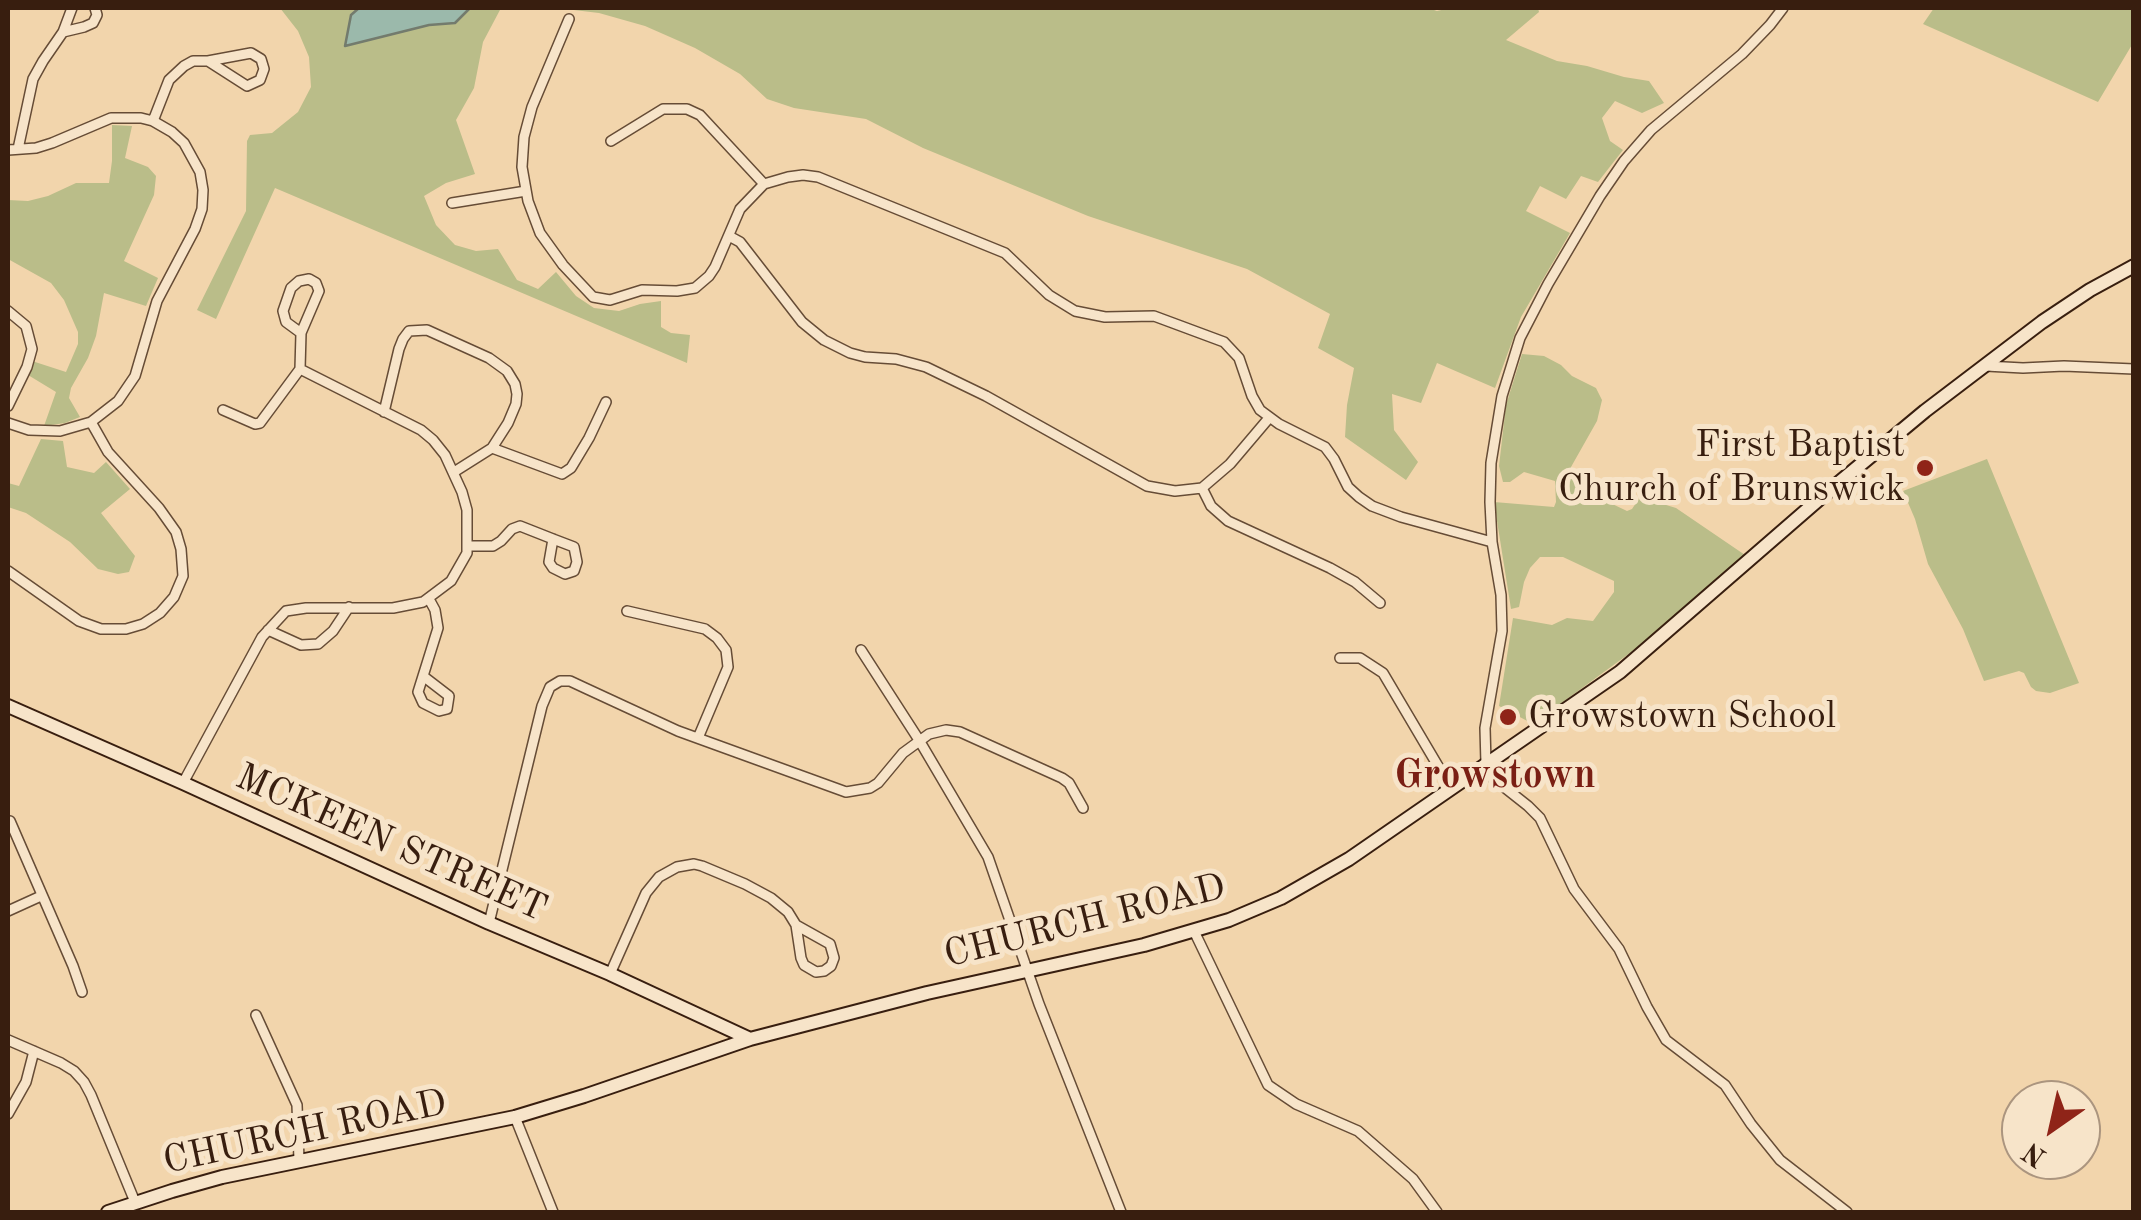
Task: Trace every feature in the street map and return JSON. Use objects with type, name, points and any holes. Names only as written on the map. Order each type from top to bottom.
[{"type":"street","points":[[8,424],[60,431],[91,422],[118,401],[135,376],[157,300],[202,209],[202,180],[193,156],[184,142],[153,121],[127,116],[111,118],[52,143],[12,149],[33,79],[64,32],[72,8]]},
{"type":"street","points":[[64,32],[93,22],[95,8]]},
{"type":"street","points":[[1782,8],[1742,54],[1636,145],[1600,196],[1542,296],[1513,357],[1498,415],[1490,483],[1502,631],[1483,766],[1540,818],[1574,889],[1619,949],[1666,1040],[1724,1085],[1780,1160],[1848,1212]]},
{"type":"street","points":[[568,19],[526,127],[522,158],[533,217],[544,240],[587,292],[601,300],[642,290],[695,288],[713,272],[740,209],[764,184],[803,175],[832,182],[1005,253],[1049,295],[1075,311],[1106,317],[1154,316],[1224,342],[1239,358],[1255,404],[1269,418],[1324,447],[1348,487],[1372,506],[1492,542]]},
{"type":"street","points":[[153,121],[164,90],[176,72],[193,61],[250,53],[261,59],[264,69],[260,80],[247,86],[208,61]]},
{"type":"street","points":[[611,141],[663,109],[687,109],[700,115],[764,184]]},
{"type":"street","points":[[452,203],[526,190]]},
{"type":"street","points":[[729,236],[740,242],[802,322],[837,347],[865,357],[896,359],[926,367],[1147,486],[1175,491],[1202,488],[1230,464],[1269,418]]},
{"type":"street","name":"CHURCH ROAD","points":[[108,1212],[222,1177],[515,1117],[750,1038],[926,992],[1144,945],[1264,906],[1315,880],[1628,666],[1878,449],[2054,314],[2134,266]]},
{"type":"street","points":[[223,410],[260,423],[300,369],[301,333],[318,290],[309,278],[291,288],[284,311],[286,322],[301,333]]},
{"type":"street","points":[[8,311],[26,326],[32,349],[8,406]]},
{"type":"street","points":[[384,412],[402,339],[410,330],[427,330],[488,358],[512,377],[517,394],[508,423],[492,448],[454,472]]},
{"type":"street","points":[[1985,366],[2134,368]]},
{"type":"street","points":[[184,782],[268,630],[286,611],[393,608],[429,600],[458,572],[468,546],[467,510],[454,472],[433,440],[421,430],[300,369]]},
{"type":"street","points":[[492,448],[562,474],[571,468],[606,402]]},
{"type":"street","points":[[8,571],[78,621],[100,629],[126,630],[143,624],[174,597],[183,576],[176,532],[108,452],[91,422]]},
{"type":"street","points":[[1202,488],[1211,506],[1228,522],[1330,568],[1356,582],[1380,603]]},
{"type":"street","points":[[468,546],[493,546],[520,526],[553,539]]},
{"type":"street","points":[[424,676],[438,628],[429,600]]},
{"type":"street","points":[[268,630],[301,645],[318,644],[333,631],[348,608]]},
{"type":"street","points":[[627,611],[705,629],[726,650],[728,667],[698,738]]},
{"type":"street","points":[[861,650],[988,856],[1027,970],[1121,1212]]},
{"type":"street","points":[[1340,658],[1360,658],[1382,673],[1451,788]]},
{"type":"street","points":[[489,923],[542,706],[550,687],[560,681],[570,681],[698,738],[846,792],[878,783],[904,753],[929,734],[946,730],[968,735],[1062,778],[1069,783],[1082,808]]},
{"type":"street","name":"MCKEEN STREET","points":[[8,706],[750,1038]]},
{"type":"street","points":[[10,821],[82,992]]},
{"type":"street","points":[[610,974],[646,892],[659,877],[676,867],[694,864],[771,898],[796,925],[804,964],[816,972],[831,966],[834,958],[830,944],[796,925]]},
{"type":"street","points":[[8,912],[42,896]]},
{"type":"street","points":[[1194,931],[1268,1085],[1296,1104],[1358,1131],[1413,1179],[1437,1212]]},
{"type":"street","points":[[256,1015],[297,1105],[299,1160]]},
{"type":"street","points":[[8,1040],[61,1063],[84,1082],[135,1202]]},
{"type":"street","points":[[8,1114],[26,1082],[34,1052]]},
{"type":"street","points":[[515,1117],[553,1212]]},
{"type":"green space","points":[[280,8],[501,8],[483,42],[474,88],[456,120],[475,174],[446,183],[424,196],[436,225],[455,245],[476,251],[498,249],[517,280],[538,289],[556,272],[576,296],[594,308],[619,311],[661,301],[661,327],[671,333],[690,335],[687,363],[275,188],[216,319],[197,310],[246,211],[250,135],[272,133],[298,112],[311,87],[309,57],[298,31]]},
{"type":"green space","points":[[557,8],[1538,8],[1539,12],[1506,40],[1557,61],[1649,81],[1664,103],[1642,113],[1615,101],[1602,118],[1610,141],[1623,150],[1598,182],[1581,176],[1566,199],[1540,186],[1526,211],[1570,233],[1521,317],[1495,388],[1437,363],[1421,403],[1392,394],[1394,430],[1418,462],[1406,480],[1345,437],[1354,368],[1318,348],[1330,314],[1247,269],[1088,216],[923,148],[866,119],[794,108],[767,99],[740,74],[645,26],[599,13]]},
{"type":"green space","points":[[1934,8],[2133,8],[2133,43],[2098,102],[1923,24]]},
{"type":"green space","points":[[112,125],[132,126],[125,158],[148,167],[156,176],[154,195],[124,261],[158,278],[146,306],[104,293],[96,336],[69,398],[80,417],[44,426],[56,392],[28,375],[32,361],[66,372],[78,344],[78,332],[64,300],[51,283],[8,259],[8,200],[48,196],[76,183],[109,183]]},
{"type":"green space","points":[[1522,354],[1544,356],[1561,365],[1572,376],[1596,388],[1602,400],[1597,421],[1571,467],[1571,477],[1583,490],[1627,511],[1640,497],[1676,508],[1745,555],[1649,639],[1533,724],[1499,706],[1513,618],[1552,625],[1567,618],[1593,621],[1614,592],[1614,581],[1563,557],[1540,557],[1524,582],[1519,607],[1511,609],[1494,502],[1554,507],[1556,502],[1555,481],[1524,472],[1510,482],[1503,482],[1499,466],[1506,405]]},
{"type":"green space","points":[[41,439],[63,441],[67,467],[94,473],[106,462],[130,489],[101,513],[135,556],[129,572],[118,574],[98,569],[70,542],[26,513],[8,507],[8,483],[19,486]]},
{"type":"green space","points":[[1987,459],[2079,683],[2050,693],[2036,691],[2019,671],[1984,681],[1963,629],[1928,564],[1903,491]]},
{"type":"shaded area","points":[[359,8],[470,8],[455,23],[429,25],[345,46],[351,15]]},
{"type":"place","name":"First Baptist Church of Brunswick","points":[[1925,468]]},
{"type":"place","name":"Growstown School","points":[[1508,717]]},
{"type":"district","name":"Growstown","points":[[1495,777]]}]
